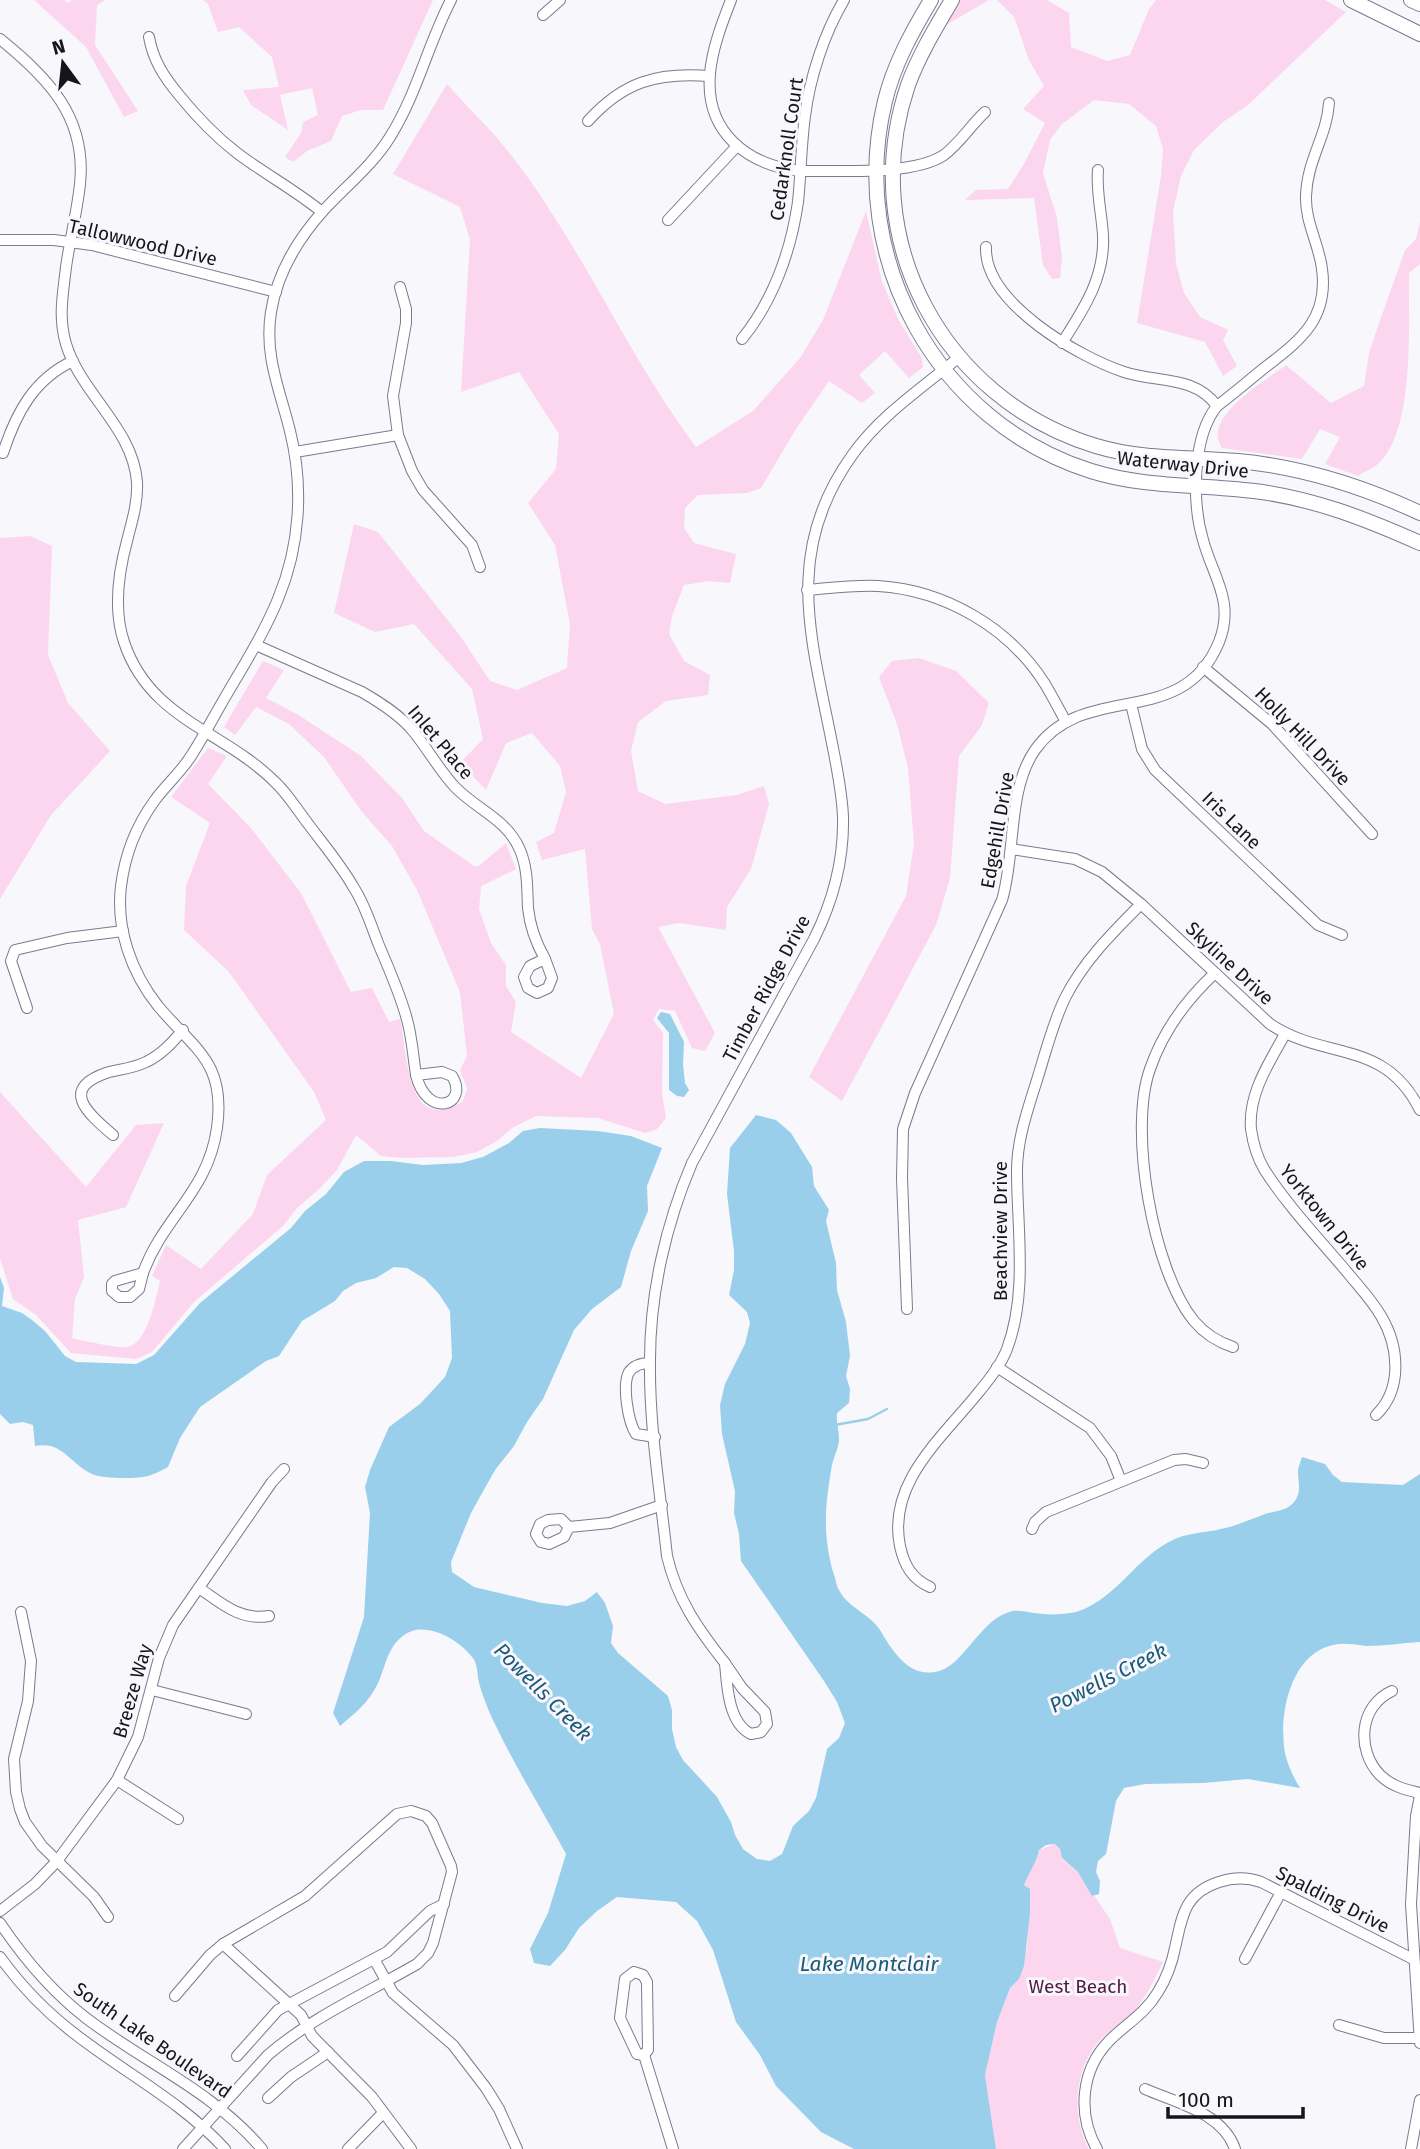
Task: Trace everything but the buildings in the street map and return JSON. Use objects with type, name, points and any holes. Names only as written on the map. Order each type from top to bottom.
[{"type":"main road","name":"Waterway Drive","points":[[931,0],[893,75],[881,120],[876,169],[877,210],[891,274],[914,325],[944,369],[961,388],[992,417],[1023,439],[1049,454],[1092,471],[1152,483],[1252,491],[1314,502],[1375,523],[1420,543]]},
{"type":"main road","name":"Waterway Drive","points":[[952,0],[909,82],[900,117],[894,168],[898,228],[910,274],[933,321],[958,358],[995,394],[1058,432],[1121,453],[1266,465],[1314,474],[1366,490],[1420,513]]},
{"type":"main road","points":[[1351,0],[1420,34]]},
{"type":"main road","points":[[1411,0],[1420,4]]},
{"type":"street","points":[[143,1273],[155,1244],[201,1180],[214,1145],[218,1103],[208,1061],[183,1030],[168,1017],[143,985],[132,964],[123,930],[121,889],[129,850],[136,831],[155,800],[183,767],[206,732],[256,645],[278,600],[293,551],[298,502],[295,453],[272,363],[270,326],[276,292],[298,244],[322,212],[362,174],[389,139],[413,94],[451,0]]},
{"type":"street","points":[[543,15],[560,0]]},
{"type":"street","points":[[731,0],[716,42],[709,76],[720,124],[737,146],[757,160],[800,171],[915,167],[936,160],[985,113]]},
{"type":"street","name":"Cedarknoll Court","points":[[742,339],[766,304],[785,255],[798,201],[805,114],[810,89],[830,27],[844,0]]},
{"type":"street","points":[[149,37],[161,72],[207,126],[236,152],[322,212]]},
{"type":"street","points":[[0,39],[39,72],[51,86],[76,131],[80,184],[60,312],[73,361],[113,422],[134,466],[136,503],[121,564],[118,600],[124,643],[139,673],[161,701],[180,717],[234,750],[276,783],[354,887],[402,1001],[411,1037],[416,1075]]},
{"type":"street","points":[[587,121],[613,96],[640,82],[672,75],[709,76]]},
{"type":"street","points":[[986,247],[989,267],[1009,297],[1031,319],[1062,343],[1100,363],[1125,372],[1194,386],[1217,406],[1295,345],[1315,317],[1322,292],[1322,268],[1309,227],[1306,198],[1311,160],[1328,118],[1329,103]]},
{"type":"street","points":[[668,220],[737,146]]},
{"type":"street","points":[[1062,343],[1091,296],[1102,259],[1098,170]]},
{"type":"street","name":"Tallowwood Drive","points":[[0,240],[69,242],[128,254],[276,292]]},
{"type":"street","points":[[400,287],[406,309],[406,323],[393,396],[398,435],[408,463],[423,490],[472,544],[480,568]]},
{"type":"street","name":"Timber Ridge Drive","points":[[725,1663],[728,1693],[741,1726],[751,1734],[761,1732],[767,1724],[765,1712],[742,1688],[725,1663],[693,1622],[678,1593],[667,1556],[650,1363],[653,1314],[662,1257],[680,1189],[705,1137],[814,939],[836,885],[842,842],[841,798],[812,643],[807,590],[809,559],[816,530],[828,499],[852,455],[875,427],[958,358]]},
{"type":"street","points":[[3,453],[17,417],[33,391],[52,372],[73,361]]},
{"type":"street","name":"Edgehill Drive","points":[[907,1309],[902,1178],[904,1129],[915,1093],[1002,900],[1012,849],[1019,786],[1028,761],[1043,740],[1066,722],[1097,709],[1158,698],[1174,691],[1203,667],[1219,642],[1225,616],[1224,603],[1219,580],[1202,539],[1196,503],[1205,425],[1217,406]]},
{"type":"street","points":[[295,453],[398,435]]},
{"type":"street","points":[[807,590],[862,586],[896,588],[930,596],[961,608],[980,619],[1013,646],[1044,682],[1066,722]]},
{"type":"street","name":"Inlet Place","points":[[256,645],[362,692],[389,709],[412,729],[446,778],[508,829],[521,853],[526,870],[531,927],[545,959]]},
{"type":"street","name":"Holly Hill Drive","points":[[1203,667],[1272,724],[1372,834]]},
{"type":"street","name":"Iris Lane","points":[[1131,704],[1142,749],[1155,770],[1318,925],[1342,935]]},
{"type":"street","name":"Skyline Drive","points":[[1012,849],[1063,856],[1089,864],[1112,879],[1141,904],[1259,1015],[1285,1034],[1306,1042],[1349,1051],[1375,1062],[1402,1084],[1420,1110]]},
{"type":"street","name":"Beachview Drive","points":[[930,1587],[910,1572],[901,1552],[898,1524],[903,1493],[916,1469],[997,1367],[1007,1350],[1019,1286],[1017,1168],[1024,1120],[1053,1027],[1066,996],[1091,957],[1141,904]]},
{"type":"street","points":[[27,1008],[11,961],[15,950],[123,930]]},
{"type":"street","points":[[1215,972],[1183,1006],[1160,1046],[1145,1088],[1141,1138],[1146,1183],[1172,1285],[1188,1314],[1202,1329],[1233,1347]]},
{"type":"street","points":[[113,1135],[80,1100],[80,1089],[102,1075],[147,1062],[183,1030]]},
{"type":"street","name":"Yorktown Drive","points":[[1285,1034],[1254,1097],[1251,1125],[1253,1139],[1265,1171],[1371,1302],[1388,1329],[1395,1354],[1395,1381],[1386,1403],[1376,1415]]},
{"type":"street","points":[[650,1363],[635,1366],[628,1374],[627,1405],[633,1431],[641,1436],[655,1437]]},
{"type":"street","points":[[997,1367],[1090,1429],[1111,1455],[1121,1481]]},
{"type":"street","points":[[1032,1529],[1045,1512],[1174,1460],[1186,1459],[1203,1463]]},
{"type":"street","name":"Breeze Way","points":[[0,1911],[35,1884],[57,1861],[117,1780],[138,1737],[165,1641],[173,1625],[272,1482],[285,1469]]},
{"type":"street","points":[[569,1527],[610,1523],[662,1505]]},
{"type":"street","points":[[198,1588],[237,1614],[249,1617],[269,1616]]},
{"type":"street","points":[[21,1612],[31,1661],[28,1701],[13,1759],[16,1792],[25,1822],[32,1833],[94,1896],[108,1917]]},
{"type":"street","points":[[152,1690],[246,1714]]},
{"type":"street","points":[[1339,2025],[1384,2038],[1419,2040],[1411,1904],[1416,1816],[1420,1795],[1382,1777],[1374,1768],[1365,1748],[1364,1729],[1372,1707],[1392,1691]]},
{"type":"street","points":[[117,1780],[178,1819]]},
{"type":"street","points":[[175,1996],[223,1944],[305,1896],[391,1818],[404,1811],[419,1812],[432,1822],[452,1872],[428,1953],[417,1964],[307,2026],[268,2055],[183,2149]]},
{"type":"street","name":"Spalding Drive","points":[[1097,2149],[1085,2115],[1088,2076],[1099,2053],[1108,2042],[1139,2017],[1158,1992],[1172,1960],[1180,1920],[1185,1908],[1199,1892],[1229,1879],[1253,1879],[1413,1959]]},
{"type":"street","points":[[1245,1959],[1281,1892]]},
{"type":"street","points":[[237,2056],[278,2010],[387,1952],[430,1911],[444,1904]]},
{"type":"street","name":"South Lake Boulevard","points":[[0,1923],[45,1983],[68,2004],[107,2034],[189,2084],[221,2108],[262,2149]]},
{"type":"street","points":[[223,1944],[301,2015],[312,2036],[372,2097],[411,2149]]},
{"type":"street","name":"South Lake Boulevard","points":[[0,1956],[28,1992],[60,2022],[184,2110],[225,2149]]},
{"type":"street","points":[[374,1958],[386,1982],[401,2001],[453,2045],[486,2088],[517,2149]]},
{"type":"street","points":[[634,1972],[643,1975],[647,1982],[648,2050],[644,2055],[637,2053],[620,2018],[625,1979],[634,1972]]},
{"type":"street","points":[[268,2098],[291,2077],[328,2052]]},
{"type":"street","points":[[644,2055],[673,2149]]},
{"type":"street","points":[[1145,2089],[1209,2117],[1227,2133],[1235,2149]]},
{"type":"street","points":[[1411,2149],[1420,2100]]},
{"type":"street","points":[[348,2149],[383,2113]]},
{"type":"green space","points":[[34,0],[65,0],[68,3],[72,0],[105,0],[97,5],[95,45],[138,111],[124,117],[86,47]]},
{"type":"green space","points":[[203,0],[433,0],[383,110],[361,110],[342,116],[331,141],[307,151],[293,162],[285,157],[301,133],[303,122],[318,115],[312,88],[280,95],[288,130],[251,105],[243,90],[279,87],[272,57],[239,27],[218,32],[208,4]]},
{"type":"green space","points":[[961,0],[989,0],[946,25]]},
{"type":"green space","points":[[997,0],[1047,0],[1069,13],[1071,47],[1107,61],[1130,55],[1149,9],[1156,0],[1325,0],[1346,12],[1248,105],[1223,122],[1194,150],[1181,176],[1173,211],[1176,263],[1184,293],[1200,317],[1228,330],[1223,340],[1237,366],[1223,376],[1205,342],[1137,323],[1163,149],[1156,126],[1129,104],[1094,100],[1062,124],[1050,140],[1043,173],[1057,218],[1062,257],[1060,278],[1052,279],[1043,265],[1034,198],[965,200],[976,190],[1008,189],[1045,123],[1023,109],[1044,86],[1029,60],[1014,17]]},
{"type":"green space","points":[[447,84],[504,146],[537,190],[648,375],[696,447],[753,411],[800,358],[823,320],[866,211],[882,282],[899,321],[922,358],[923,367],[909,378],[885,351],[859,375],[875,393],[862,403],[829,381],[796,429],[761,488],[747,493],[698,495],[685,508],[684,528],[694,543],[736,554],[730,583],[709,581],[684,585],[672,616],[669,634],[684,661],[710,675],[708,695],[666,701],[638,722],[631,751],[638,791],[665,804],[737,795],[764,786],[769,804],[751,869],[727,907],[726,930],[679,923],[658,927],[715,1033],[705,1051],[692,1048],[675,1011],[659,1009],[653,1020],[663,1033],[662,1094],[666,1118],[657,1129],[645,1133],[598,1118],[536,1116],[512,1128],[497,1141],[477,1152],[453,1157],[381,1156],[356,1135],[337,1170],[297,1208],[283,1226],[194,1302],[152,1352],[136,1359],[71,1353],[36,1315],[13,1299],[0,1258],[0,1092],[86,1187],[136,1125],[164,1123],[126,1207],[78,1220],[84,1277],[75,1299],[72,1338],[122,1347],[134,1344],[145,1330],[160,1281],[152,1276],[166,1245],[201,1269],[253,1214],[267,1175],[326,1120],[314,1092],[229,972],[184,930],[186,886],[210,823],[171,797],[208,748],[227,756],[208,784],[251,828],[301,893],[351,992],[372,988],[389,1022],[400,1019],[408,1070],[420,1100],[430,1108],[444,1109],[463,1101],[467,1088],[460,1070],[467,1056],[460,992],[417,890],[392,846],[362,812],[324,757],[289,724],[256,707],[235,735],[224,727],[263,661],[284,670],[266,698],[297,714],[361,756],[402,798],[424,831],[474,866],[479,866],[506,843],[516,869],[481,886],[479,909],[491,943],[506,965],[506,986],[516,1002],[511,1032],[581,1078],[614,1014],[600,944],[592,929],[585,849],[542,860],[536,842],[554,833],[566,792],[560,766],[532,733],[506,743],[486,790],[460,763],[483,739],[472,689],[414,624],[375,632],[334,613],[354,524],[378,532],[461,637],[490,681],[517,690],[567,668],[570,624],[555,545],[528,503],[556,469],[559,434],[519,372],[461,392],[470,240],[460,207],[393,174]]},
{"type":"green space","points":[[1420,222],[1420,264],[1409,273],[1409,346],[1404,402],[1390,449],[1377,465],[1358,476],[1325,464],[1340,437],[1320,429],[1302,459],[1222,448],[1218,436],[1220,424],[1227,412],[1251,390],[1286,365],[1331,403],[1364,386],[1369,353],[1383,312],[1405,250],[1416,239]]},
{"type":"green space","points":[[30,536],[52,546],[48,655],[68,703],[110,751],[51,815],[0,899],[0,538]]},
{"type":"green space","points":[[919,658],[956,671],[989,703],[982,725],[959,756],[950,878],[936,925],[842,1101],[809,1077],[906,896],[914,844],[908,768],[897,724],[879,677],[892,661]]},
{"type":"green space","name":"West Beach","points":[[1055,1844],[1060,1849],[1062,1859],[1078,1872],[1110,1919],[1120,1948],[1163,1962],[1136,2009],[1099,2041],[1084,2065],[1078,2108],[1079,2123],[1089,2149],[996,2149],[985,2075],[997,2022],[1010,1988],[1019,1979],[1027,1946],[1030,1889],[1024,1885],[1039,1850]]},
{"type":"water","points":[[661,1012],[670,1014],[684,1042],[683,1064],[685,1083],[689,1090],[684,1097],[669,1090],[669,1033],[657,1018]]},
{"type":"water","name":"Lake Montclair","points":[[756,1115],[776,1120],[791,1133],[812,1167],[814,1186],[829,1210],[826,1221],[836,1263],[837,1290],[846,1322],[850,1356],[846,1376],[850,1389],[849,1403],[837,1413],[839,1442],[832,1465],[826,1507],[830,1560],[843,1596],[876,1624],[896,1653],[909,1666],[925,1672],[945,1668],[955,1662],[981,1632],[1001,1615],[1013,1611],[1049,1614],[1076,1612],[1105,1596],[1168,1542],[1183,1536],[1230,1527],[1288,1507],[1298,1495],[1298,1470],[1302,1457],[1325,1464],[1342,1482],[1403,1485],[1420,1474],[1420,1642],[1373,1646],[1339,1644],[1323,1649],[1309,1658],[1299,1670],[1286,1703],[1283,1737],[1291,1771],[1300,1788],[1248,1779],[1145,1784],[1124,1788],[1116,1801],[1106,1854],[1098,1861],[1096,1872],[1100,1881],[1099,1894],[1092,1896],[1078,1872],[1062,1858],[1060,1849],[1055,1844],[1046,1845],[1039,1850],[1024,1885],[1030,1889],[1030,1913],[1024,1966],[1019,1979],[1010,1988],[997,2022],[985,2075],[996,2149],[854,2149],[821,2132],[776,2086],[760,2055],[736,2022],[713,1950],[697,1921],[676,1902],[617,1897],[579,1928],[565,1950],[550,1966],[534,1963],[530,1949],[548,1913],[566,1854],[492,1718],[480,1687],[474,1660],[450,1638],[430,1630],[411,1631],[403,1636],[389,1653],[373,1693],[340,1726],[333,1713],[364,1617],[370,1513],[365,1487],[370,1470],[389,1427],[420,1404],[445,1377],[452,1358],[450,1311],[425,1279],[407,1268],[394,1267],[376,1278],[356,1283],[343,1291],[335,1301],[302,1321],[279,1356],[266,1361],[200,1407],[180,1438],[168,1467],[148,1476],[120,1478],[92,1474],[59,1450],[45,1445],[35,1446],[33,1425],[23,1422],[10,1424],[0,1414],[0,1277],[4,1288],[2,1306],[22,1313],[32,1320],[45,1331],[65,1356],[76,1362],[136,1364],[154,1355],[200,1303],[291,1228],[344,1172],[364,1161],[423,1165],[461,1163],[483,1157],[509,1143],[523,1131],[540,1128],[631,1136],[662,1148],[647,1186],[648,1211],[631,1251],[621,1287],[592,1309],[574,1330],[543,1399],[514,1446],[495,1470],[471,1513],[451,1562],[452,1572],[474,1587],[542,1603],[567,1606],[585,1601],[597,1592],[605,1603],[613,1626],[611,1643],[618,1653],[668,1696],[676,1747],[683,1760],[717,1797],[743,1849],[757,1859],[770,1861],[782,1854],[793,1826],[809,1811],[816,1798],[827,1749],[839,1738],[845,1723],[837,1702],[824,1681],[741,1561],[734,1513],[735,1491],[722,1434],[720,1405],[725,1384],[745,1344],[750,1323],[747,1312],[729,1295],[734,1270],[727,1194],[730,1148]]},
{"type":"waterway","points":[[835,1425],[868,1419],[887,1409]]},
{"type":"water label","name":"Powells Creek","points":[[1108,1678]]},
{"type":"water label","name":"Powells Creek","points":[[543,1692]]}]
